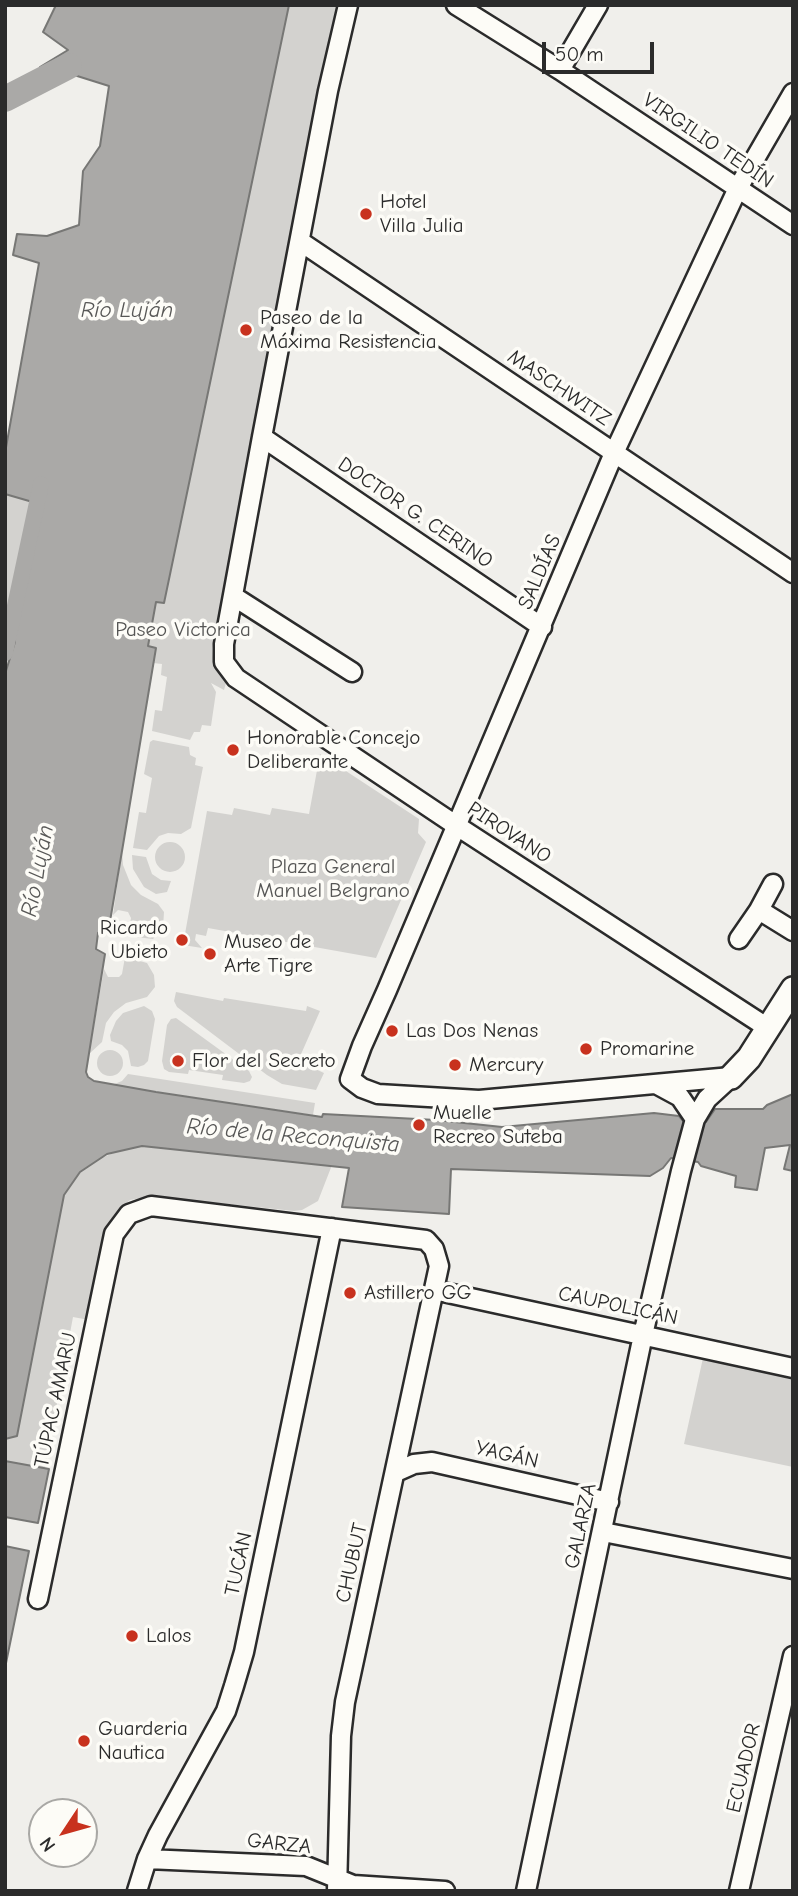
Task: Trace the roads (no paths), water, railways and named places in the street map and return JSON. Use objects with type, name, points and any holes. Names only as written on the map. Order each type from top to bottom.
[{"type":"main road","points":[[731,1077],[749,1058],[793,989]]},
{"type":"street","points":[[348,5],[328,90],[233,596],[352,672]]},
{"type":"street","name":"VIRGILIO TEDÍN","points":[[456,5],[560,70],[793,225]]},
{"type":"street","points":[[560,70],[598,5]]},
{"type":"street","name":"SALDÍAS","points":[[656,1084],[479,1100],[379,1094],[362,1088],[350,1079],[614,453],[738,188],[793,93]]},
{"type":"street","name":"MASCHWITZ","points":[[300,242],[793,573]]},
{"type":"street","name":"DOCTOR G. CERINO","points":[[262,437],[542,627]]},
{"type":"street","name":"PIROVANO","points":[[233,596],[224,644],[224,662],[229,671],[457,826],[768,1028]]},
{"type":"street","points":[[739,939],[773,884]]},
{"type":"street","points":[[760,909],[793,931]]},
{"type":"street","points":[[656,1084],[731,1077]]},
{"type":"street","points":[[656,1084],[680,1097],[695,1119],[707,1099],[731,1077]]},
{"type":"street","name":"GALARZA","points":[[526,1891],[643,1335],[695,1119]]},
{"type":"street","name":"TÚPAC AMARU","points":[[38,1599],[114,1234],[129,1214],[151,1206],[332,1228]]},
{"type":"street","name":"CHUBUT","points":[[332,1228],[426,1240],[434,1249],[439,1266],[345,1702],[341,1736],[337,1885]]},
{"type":"street","name":"TUCÁN","points":[[137,1891],[147,1859],[226,1711],[234,1686],[246,1640],[332,1228]]},
{"type":"street","name":"CAUPOLICÁN","points":[[434,1290],[793,1368]]},
{"type":"street","name":"YAGÁN","points":[[396,1472],[414,1464],[432,1462],[609,1502]]},
{"type":"street","points":[[603,1532],[793,1569]]},
{"type":"street","name":"ECUADOR","points":[[739,1891],[793,1656]]},
{"type":"street","name":"GARZA","points":[[147,1859],[306,1866],[337,1885],[445,1891]]},
{"type":"water","name":"Río Luján","points":[[56,5],[289,5],[164,603],[156,602],[148,646],[156,648],[109,927],[98,933],[96,949],[105,954],[86,1072],[88,1077],[94,1081],[156,1092],[322,1117],[323,1114],[436,1120],[502,1127],[654,1113],[679,1116],[684,1122],[706,1122],[715,1109],[763,1109],[793,1094],[793,1171],[784,1169],[790,1145],[765,1148],[757,1190],[735,1187],[736,1176],[701,1166],[698,1162],[671,1158],[663,1168],[650,1176],[451,1169],[449,1214],[342,1207],[349,1168],[142,1146],[107,1154],[80,1172],[64,1195],[17,1436],[5,1439],[5,674],[15,642],[11,629],[37,510],[36,503],[5,494],[5,453],[39,263],[13,255],[17,234],[47,236],[79,225],[83,171],[100,146],[109,86],[74,75],[38,90],[40,67],[68,50],[43,32]]},
{"type":"water","points":[[5,1461],[49,1469],[38,1523],[5,1517]]},
{"type":"water","points":[[5,1546],[29,1551],[5,1668]]},
{"type":"waterway","points":[[5,99],[69,66]]},
{"type":"waterway","points":[[5,653],[41,484]]},
{"type":"place","name":"Hotel Villa Julia","points":[[366,214]]},
{"type":"place","name":"Paseo de la Máxima Resistencia","points":[[246,330]]},
{"type":"place","name":"Honorable Concejo Deliberante","points":[[233,750]]},
{"type":"place","name":"Ricardo Ubieto","points":[[182,940]]},
{"type":"place","name":"Museo de Arte Tigre","points":[[210,954]]},
{"type":"place","name":"Las Dos Nenas","points":[[392,1031]]},
{"type":"place","name":"Promarine","points":[[586,1049]]},
{"type":"place","name":"Flor del Secreto","points":[[178,1061]]},
{"type":"place","name":"Mercury","points":[[455,1065]]},
{"type":"place","name":"Muelle Recreo Suteba","points":[[419,1125]]},
{"type":"place","name":"Astillero GG","points":[[350,1293]]},
{"type":"place","name":"Lalos","points":[[132,1636]]},
{"type":"place","name":"Guarderia Nautica","points":[[84,1741]]},
{"type":"park label","name":"Paseo Victorica","points":[[183,630]]},
{"type":"park label","name":"Plaza General Manuel Belgrano","points":[[333,879]]},
{"type":"water label","name":"Río de la Reconquista","points":[[293,1136]]}]
